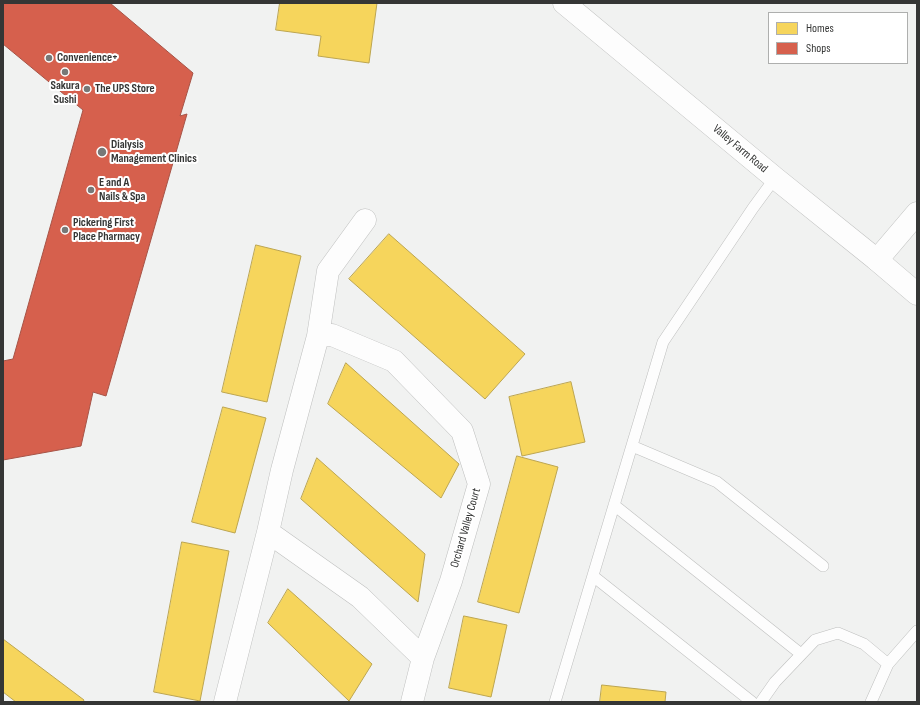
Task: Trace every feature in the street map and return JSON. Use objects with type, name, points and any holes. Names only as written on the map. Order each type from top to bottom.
[{"type":"street","name":"Valley Farm Road","points":[[564,3],[917,294]]},
{"type":"street","points":[[877,260],[917,213]]},
{"type":"street","points":[[226,702],[282,470],[318,336],[328,271],[365,220]]},
{"type":"street","name":"Orchard Valley Court","points":[[318,336],[332,335],[394,361],[462,431],[479,484],[451,581],[423,658],[412,702]]},
{"type":"street","points":[[268,532],[360,597],[423,658]]},
{"type":"lane","points":[[555,702],[663,342],[753,208],[775,178]]},
{"type":"lane","points":[[632,446],[717,482],[823,566]]},
{"type":"lane","points":[[614,506],[801,654]]},
{"type":"lane","points":[[593,576],[752,702]]},
{"type":"lane","points":[[871,702],[888,664],[917,631]]},
{"type":"lane","points":[[761,702],[775,682],[815,640],[838,633],[864,644],[888,664]]},
{"type":"building: Homes","points":[[280,3],[377,3],[369,63],[318,56],[321,36],[276,30]]},
{"type":"building: Homes","points":[[389,234],[525,354],[485,399],[349,279]]},
{"type":"building: Homes","points":[[256,245],[301,256],[267,402],[222,392]]},
{"type":"building: Homes","points":[[346,363],[459,464],[441,498],[328,404]]},
{"type":"building: Homes","points":[[571,382],[585,442],[522,456],[509,397]]},
{"type":"building: Homes","points":[[223,407],[266,418],[235,533],[192,522]]},
{"type":"building: Homes","points":[[517,456],[558,467],[519,613],[478,602]]},
{"type":"building: Homes","points":[[317,458],[425,554],[418,602],[301,499]]},
{"type":"building: Homes","points":[[182,542],[229,551],[200,701],[154,692]]},
{"type":"building: Homes","points":[[288,589],[372,664],[349,701],[268,623]]},
{"type":"building: Homes","points":[[464,616],[507,625],[491,697],[449,688]]},
{"type":"building: Homes","points":[[3,639],[84,700],[83,702],[16,702],[3,692]]},
{"type":"building: Homes","points":[[602,685],[666,692],[665,702],[600,702]]},
{"type":"building: Shops","points":[[3,3],[110,3],[193,73],[180,116],[187,114],[106,396],[93,392],[81,446],[3,460],[3,361],[13,359],[83,110],[3,44]]},
{"type":"place","name":"Convenience+","points":[[49,58]]},
{"type":"place","name":"Sakura Sushi","points":[[65,72]]},
{"type":"place","name":"The UPS Store","points":[[87,89]]},
{"type":"place","name":"Dialysis Management Clinics","points":[[102,152]]},
{"type":"place","name":"E and A Nails & Spa","points":[[91,190]]},
{"type":"place","name":"Pickering First Place Pharmacy","points":[[65,230]]}]
